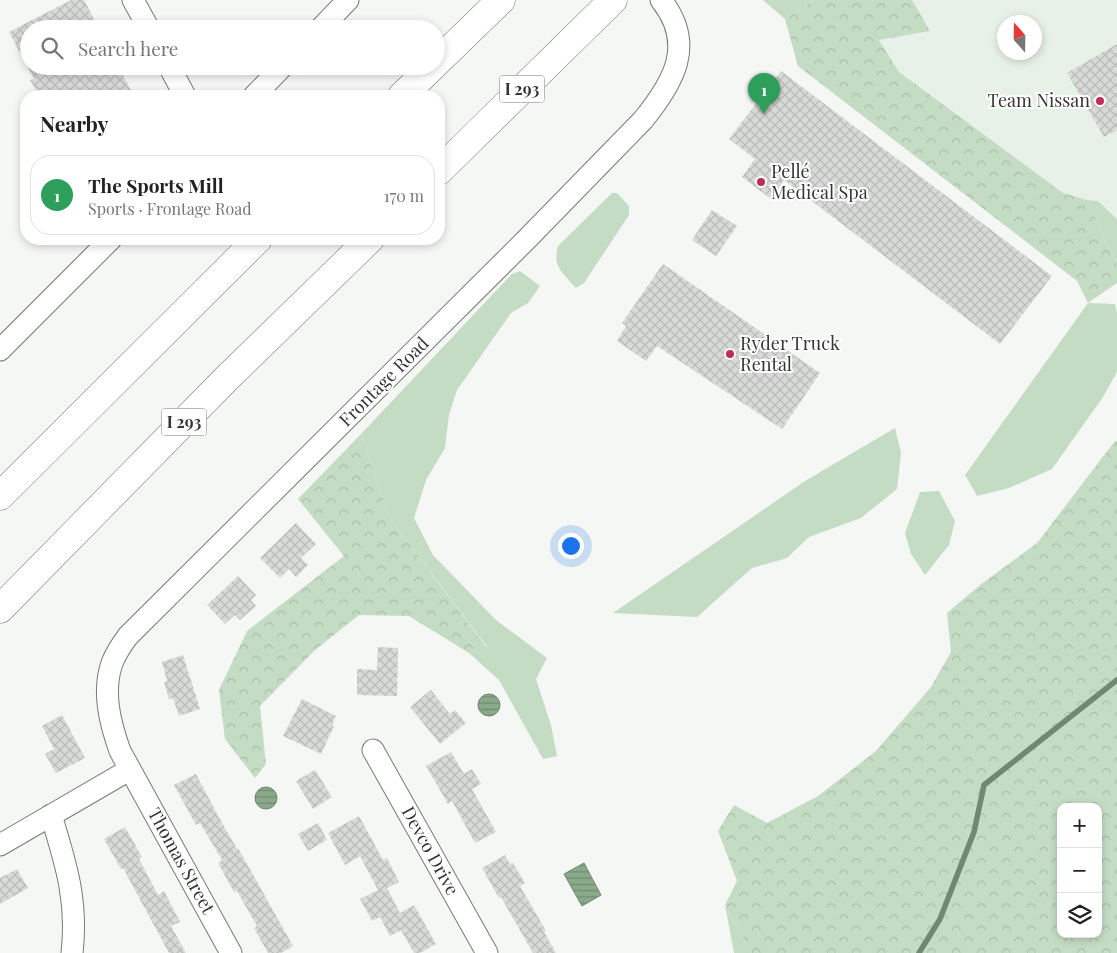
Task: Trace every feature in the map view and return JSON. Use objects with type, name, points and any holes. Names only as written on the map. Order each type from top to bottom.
[{"type":"highway","points":[[445,54],[501,0]]},
{"type":"highway","name":"I 293","points":[[445,165],[609,4]]},
{"type":"highway","points":[[408,90],[424,75]]},
{"type":"highway","points":[[0,496],[252,245]]},
{"type":"highway","name":"I 293","points":[[0,609],[226,379],[364,245]]},
{"type":"street","points":[[134,0],[144,20]]},
{"type":"street","points":[[329,20],[348,0]]},
{"type":"street","name":"Frontage Road","points":[[129,770],[114,734],[107,697],[112,663],[128,636],[519,247],[643,120],[658,102],[669,83],[679,54],[678,33],[674,21],[661,0]]},
{"type":"street","points":[[174,75],[182,90]]},
{"type":"street","points":[[260,90],[274,75]]},
{"type":"street","points":[[0,350],[106,245]]},
{"type":"street","name":"Devco Drive","points":[[373,750],[487,953]]},
{"type":"street","points":[[0,845],[129,770]]},
{"type":"street","name":"Thomas Street","points":[[129,770],[231,953]]},
{"type":"street","points":[[51,815],[70,879],[75,921],[72,953]]},
{"type":"shaded area","points":[[912,0],[1117,0],[1117,219],[1098,201],[1063,193],[899,72],[879,40],[930,31]]},
{"type":"shaded area","points":[[489,694],[497,697],[500,705],[497,713],[489,716],[481,713],[478,705],[481,697]]},
{"type":"shaded area","points":[[266,787],[274,790],[277,798],[274,806],[266,809],[258,806],[255,798],[258,790]]},
{"type":"shaded area","points":[[584,863],[601,895],[582,906],[564,874]]},
{"type":"green space","points":[[763,0],[814,0],[785,19]]},
{"type":"green space","points":[[814,0],[912,0],[930,31],[879,40],[899,72],[1063,193],[1087,200],[1117,265],[1117,283],[1088,303],[1077,281],[798,66],[785,19]]},
{"type":"green space","points":[[612,193],[617,193],[629,206],[629,215],[584,283],[576,288],[563,274],[558,265],[556,259],[558,246]]},
{"type":"green space","points":[[1087,200],[1098,201],[1117,219],[1117,265]]},
{"type":"green space","points":[[520,271],[540,286],[528,303],[511,313],[457,390],[449,415],[445,448],[426,480],[414,518],[433,555],[496,620],[547,658],[536,679],[551,725],[557,756],[543,759],[499,680],[469,653],[487,647],[389,517],[361,434],[512,274]]},
{"type":"green space","points":[[1088,303],[1115,304],[1117,313],[1117,372],[1103,397],[1052,469],[1009,488],[977,496],[965,475]]},
{"type":"green space","points":[[895,428],[901,453],[897,489],[861,518],[809,537],[787,558],[752,568],[697,617],[613,613],[805,481]]},
{"type":"green space","points":[[361,434],[389,517],[487,648],[469,653],[409,616],[359,615],[314,651],[260,706],[266,764],[255,778],[225,739],[219,690],[247,631],[344,556],[298,499]]},
{"type":"green space","points":[[1115,441],[1117,441],[1117,953],[751,953],[725,905],[737,881],[718,831],[734,805],[767,823],[818,796],[876,751],[931,687],[951,652],[947,613],[980,585],[1037,543]]},
{"type":"green space","points":[[939,491],[955,521],[949,545],[925,575],[911,554],[905,533],[920,492]]},
{"type":"green space","points":[[725,905],[751,953],[734,953]]},
{"type":"building","points":[[71,0],[84,0],[94,20],[32,20]]},
{"type":"building","points":[[20,26],[20,53],[9,32]]},
{"type":"building","name":"Team Nissan","points":[[1117,44],[1117,130],[1104,137],[1067,73]]},
{"type":"building","points":[[781,71],[1052,276],[1000,344],[784,180],[771,199],[742,177],[755,159],[729,139]]},
{"type":"building","points":[[32,75],[123,75],[131,90],[36,90],[30,80],[34,79]]},
{"type":"building","points":[[712,210],[737,226],[716,256],[692,240]]},
{"type":"building","name":"Ryder Truck Rental","points":[[663,264],[820,373],[782,429],[657,346],[646,361],[617,341],[626,326],[622,323]]},
{"type":"building","points":[[296,523],[316,544],[301,558],[308,565],[296,577],[289,569],[280,578],[260,558]]},
{"type":"building","points":[[238,576],[256,595],[251,600],[256,606],[240,620],[235,615],[225,624],[207,605]]},
{"type":"building","points":[[378,647],[398,648],[397,696],[357,695],[357,669],[377,670]]},
{"type":"building","points":[[183,655],[200,709],[179,716],[173,698],[169,699],[164,682],[167,681],[162,662]]},
{"type":"building","points":[[431,690],[450,714],[455,710],[466,723],[440,744],[410,707]]},
{"type":"building","points":[[302,699],[336,716],[332,725],[334,726],[321,754],[283,736]]},
{"type":"building","points":[[62,715],[85,758],[56,773],[45,754],[54,749],[42,726]]},
{"type":"building","points":[[451,752],[464,774],[472,769],[481,784],[472,789],[496,832],[475,843],[452,801],[448,804],[426,766]]},
{"type":"building","points":[[315,770],[332,797],[313,809],[296,781]]},
{"type":"building","points":[[196,774],[293,946],[281,953],[268,953],[254,928],[257,926],[237,891],[234,892],[218,863],[222,860],[200,823],[196,825],[174,785]]},
{"type":"building","points":[[359,816],[383,860],[387,858],[399,882],[387,888],[400,913],[414,905],[436,944],[420,953],[414,953],[401,930],[390,936],[380,917],[372,921],[360,899],[378,890],[360,856],[345,865],[328,833]]},
{"type":"building","points":[[318,823],[327,840],[308,851],[298,834]]},
{"type":"building","points":[[125,827],[142,857],[139,859],[158,895],[164,891],[180,922],[171,926],[186,953],[169,953],[123,868],[121,869],[104,839]]},
{"type":"building","points":[[505,855],[510,864],[513,863],[525,883],[520,886],[546,931],[544,932],[556,953],[533,953],[482,868]]},
{"type":"building","points":[[17,869],[28,888],[0,904],[0,878]]},
{"type":"waterway","points":[[919,953],[940,919],[974,832],[984,785],[1117,680]]},
{"type":"place","name":"Team Nissan","points":[[1100,101]]},
{"type":"place","name":"The Sports Mill","points":[[764,114]]},
{"type":"place","name":"Pellé Medical Spa","points":[[761,182]]},
{"type":"place","name":"Ryder Truck Rental","points":[[730,354]]}]
